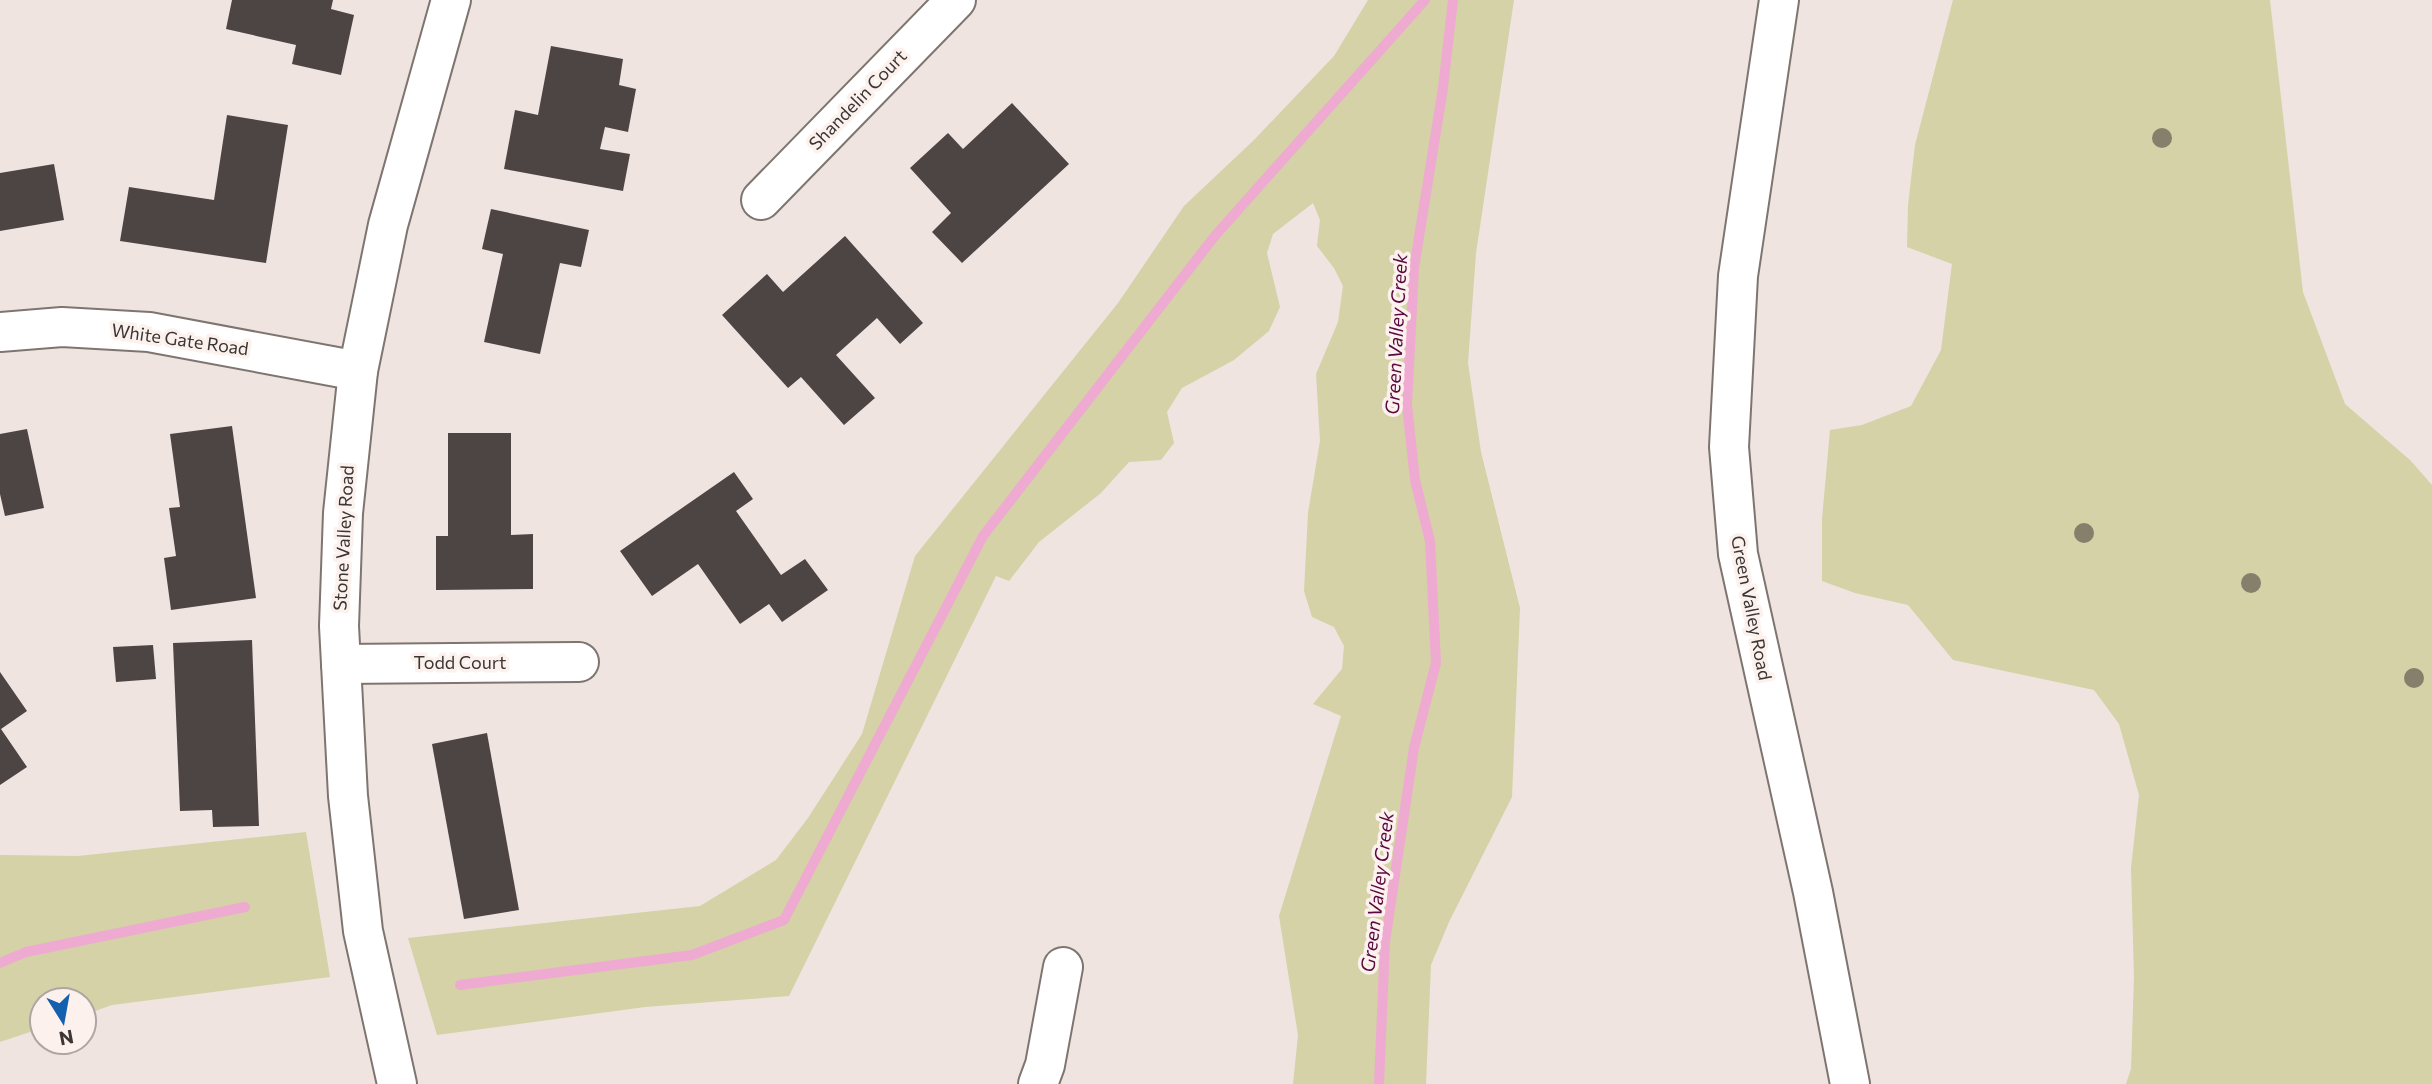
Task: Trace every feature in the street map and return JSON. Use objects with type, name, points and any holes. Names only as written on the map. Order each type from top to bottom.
[{"type":"street","name":"Stone Valley Road","points":[[397,1084],[363,931],[348,796],[339,626],[343,513],[358,371],[388,225],[451,0]]},
{"type":"street","name":"Shandelin Court","points":[[761,200],[956,0]]},
{"type":"street","name":"Green Valley Road","points":[[1779,0],[1738,276],[1729,447],[1738,554],[1813,892],[1850,1084]]},
{"type":"street","name":"White Gate Road","points":[[0,332],[62,327],[149,332],[358,371]]},
{"type":"street","name":"Todd Court","points":[[341,664],[579,662]]},
{"type":"street","points":[[1038,1084],[1045,1065],[1063,967]]},
{"type":"shaded area","points":[[1368,0],[1514,0],[1476,253],[1468,363],[1481,452],[1520,608],[1512,797],[1449,922],[1431,965],[1426,1084],[1293,1084],[1298,1035],[1279,916],[1341,716],[1313,704],[1342,669],[1344,646],[1334,627],[1312,617],[1304,591],[1308,513],[1320,441],[1316,374],[1338,322],[1343,286],[1334,268],[1317,246],[1320,220],[1313,203],[1273,234],[1267,253],[1280,307],[1269,331],[1234,360],[1182,388],[1167,412],[1174,443],[1161,460],[1129,462],[1101,493],[1039,542],[1009,581],[996,576],[789,996],[645,1007],[437,1035],[408,938],[700,906],[776,860],[808,818],[862,734],[915,556],[1118,303],[1184,206],[1254,140],[1334,56]]},
{"type":"shaded area","points":[[1953,0],[2270,0],[2303,292],[2345,404],[2410,460],[2432,485],[2432,1084],[2126,1084],[2131,1069],[2134,977],[2131,868],[2139,795],[2119,724],[2094,690],[1953,660],[1908,605],[1855,593],[1822,581],[1822,519],[1830,430],[1862,425],[1911,406],[1941,350],[1952,264],[1907,247],[1908,205],[1915,145]]},
{"type":"shaded area","points":[[306,832],[330,977],[112,1005],[98,1010],[98,986],[28,986],[28,1033],[0,1042],[0,855],[78,856]]},
{"type":"building","points":[[232,0],[333,0],[331,9],[354,15],[341,75],[292,64],[296,45],[226,29]]},
{"type":"building","points":[[551,46],[623,59],[619,85],[636,89],[628,132],[605,127],[600,149],[630,154],[623,191],[504,169],[515,110],[538,115]]},
{"type":"building","points":[[1012,103],[1069,164],[962,263],[932,232],[951,213],[910,168],[948,133],[963,149]]},
{"type":"building","points":[[227,115],[288,125],[266,263],[120,241],[129,187],[214,200]]},
{"type":"building","points":[[54,164],[64,220],[0,231],[0,173]]},
{"type":"building","points":[[491,209],[589,230],[581,267],[560,263],[540,354],[484,342],[503,254],[482,249]]},
{"type":"building","points":[[845,236],[923,323],[900,344],[877,318],[836,355],[875,398],[844,425],[801,377],[788,388],[722,315],[767,274],[783,292]]},
{"type":"building","points":[[232,426],[256,598],[171,610],[164,558],[176,556],[169,508],[180,507],[170,434]]},
{"type":"building","points":[[27,429],[44,508],[5,516],[0,494],[0,434]]},
{"type":"building","points":[[448,433],[511,433],[511,535],[533,534],[533,589],[436,590],[436,536],[448,536]]},
{"type":"building","points":[[734,472],[753,499],[736,511],[781,575],[805,559],[828,590],[782,622],[769,604],[740,624],[698,564],[652,596],[620,551]]},
{"type":"building","points":[[252,640],[259,826],[213,827],[212,810],[180,811],[173,643]]},
{"type":"building","points":[[153,645],[156,679],[116,682],[113,647]]},
{"type":"building","points":[[0,672],[27,711],[1,729],[27,767],[0,785]]},
{"type":"building","points":[[487,733],[519,910],[464,919],[432,744]]},
{"type":"waterway","points":[[460,985],[692,955],[784,920],[983,536],[1214,237],[1425,0]]},
{"type":"waterway","name":"Green Valley Creek","points":[[1379,1084],[1385,942],[1414,748],[1436,663],[1430,541],[1415,480],[1407,405],[1414,268],[1443,88],[1453,0]]},
{"type":"waterway","points":[[0,963],[26,952],[245,907]]}]
